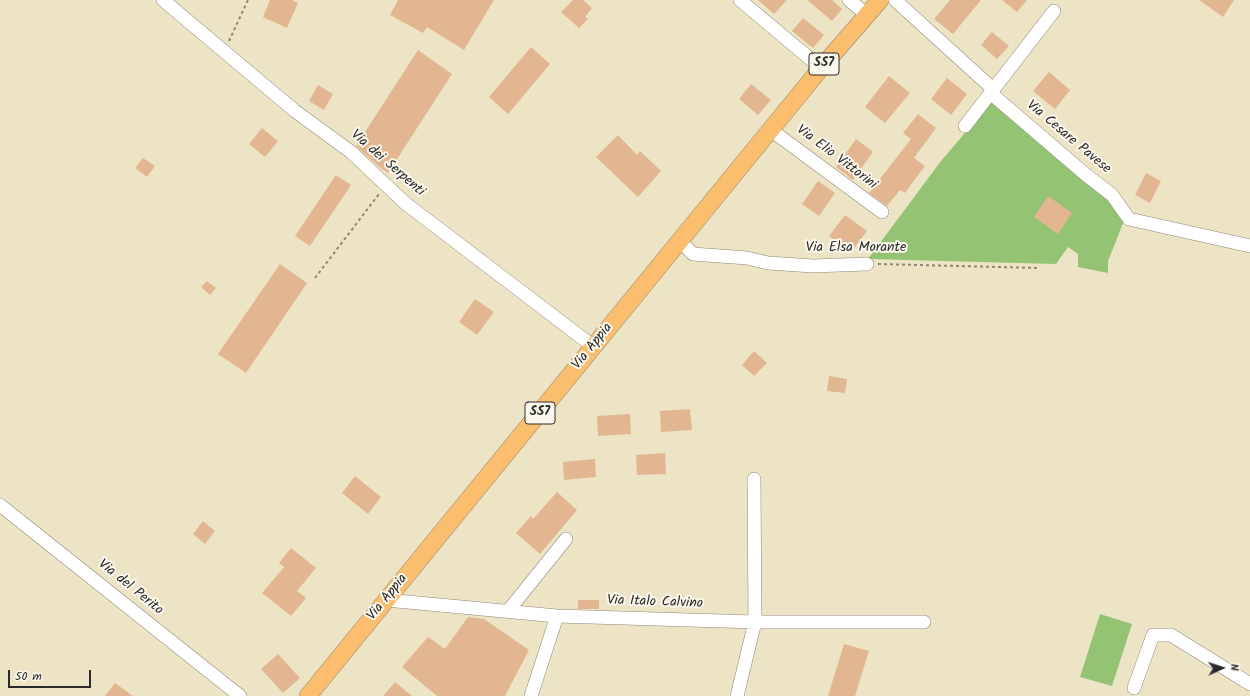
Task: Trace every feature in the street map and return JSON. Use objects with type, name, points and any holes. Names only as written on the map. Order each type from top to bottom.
[{"type":"main road","name":"Via Appia","points":[[308,696],[821,68],[880,0]]},
{"type":"street","name":"Via dei Serpenti","points":[[163,0],[295,111],[351,152],[405,203],[594,347]]},
{"type":"street","points":[[740,0],[821,68]]},
{"type":"street","points":[[849,0],[867,15]]},
{"type":"street","name":"Via Cesare Pavese","points":[[895,0],[993,89],[994,96],[1085,174],[1112,195],[1129,220],[1250,246]]},
{"type":"street","points":[[965,126],[1054,11]]},
{"type":"street","name":"Via Elio Vittorini","points":[[771,130],[882,212]]},
{"type":"street","name":"Via Elsa Morante","points":[[680,241],[693,254],[747,258],[768,263],[813,266],[867,264]]},
{"type":"street","points":[[737,696],[755,622],[754,480]]},
{"type":"street","name":"Via del Perito","points":[[0,505],[240,696]]},
{"type":"street","points":[[508,611],[566,539]]},
{"type":"street","name":"Via Italo Calvino","points":[[386,600],[557,616],[755,622],[924,622]]},
{"type":"street","points":[[531,696],[557,616]]},
{"type":"street","points":[[1134,688],[1153,635],[1171,635],[1250,684]]},
{"type":"path","points":[[224,51],[248,0]]},
{"type":"path","points":[[315,278],[386,185]]},
{"type":"path","name":"Via Elsa Morante","points":[[867,264],[1039,268]]},
{"type":"green space","points":[[993,100],[1111,198],[1124,221],[1108,261],[1108,273],[1078,267],[1078,254],[1068,247],[1056,264],[868,259],[941,161]]},
{"type":"green space","points":[[1100,614],[1132,624],[1112,686],[1080,677]]},
{"type":"building","points":[[270,0],[292,0],[298,3],[287,28],[263,17]]},
{"type":"building","points":[[398,0],[494,0],[464,50],[427,27],[423,33],[390,15]]},
{"type":"building","points":[[573,0],[583,0],[592,8],[585,17],[588,19],[579,28],[561,12]]},
{"type":"building","points":[[758,0],[787,0],[774,14]]},
{"type":"building","points":[[807,0],[832,0],[842,9],[832,21]]},
{"type":"building","points":[[950,0],[981,0],[953,34],[934,19]]},
{"type":"building","points":[[1002,0],[1027,0],[1017,12]]},
{"type":"building","points":[[1199,0],[1234,0],[1223,17]]},
{"type":"building","points":[[803,18],[824,35],[813,48],[792,31]]},
{"type":"building","points":[[992,32],[1009,46],[997,59],[981,45]]},
{"type":"building","points":[[531,47],[550,64],[508,114],[489,97]]},
{"type":"building","points":[[418,50],[452,74],[388,173],[356,146]]},
{"type":"building","points":[[1049,72],[1070,90],[1055,109],[1033,91]]},
{"type":"building","points":[[889,76],[910,93],[885,123],[865,107]]},
{"type":"building","points":[[947,78],[967,94],[951,115],[931,99]]},
{"type":"building","points":[[751,84],[771,100],[758,115],[739,99]]},
{"type":"building","points":[[318,85],[333,94],[324,110],[309,101]]},
{"type":"building","points":[[918,114],[936,128],[914,158],[925,166],[905,193],[900,190],[887,206],[869,193],[911,139],[903,133]]},
{"type":"building","points":[[262,128],[278,141],[265,157],[249,144]]},
{"type":"building","points":[[618,135],[637,155],[640,151],[661,171],[638,197],[596,157]]},
{"type":"building","points":[[856,139],[873,152],[853,180],[836,167]]},
{"type":"building","points":[[143,158],[155,166],[147,177],[135,168]]},
{"type":"building","points":[[1146,173],[1161,181],[1150,203],[1135,195]]},
{"type":"building","points":[[336,175],[351,185],[310,246],[295,236]]},
{"type":"building","points":[[818,181],[835,193],[819,216],[802,204]]},
{"type":"building","points":[[1048,196],[1072,213],[1058,234],[1034,217]]},
{"type":"building","points":[[845,215],[867,231],[851,252],[829,236]]},
{"type":"building","points":[[280,264],[307,283],[246,373],[218,354]]},
{"type":"building","points":[[207,281],[216,288],[210,295],[201,287]]},
{"type":"building","points":[[475,299],[494,312],[477,335],[459,322]]},
{"type":"building","points":[[754,351],[767,363],[754,376],[742,365]]},
{"type":"building","points":[[829,376],[847,379],[845,393],[827,391]]},
{"type":"building","points":[[690,409],[692,430],[661,432],[660,411]]},
{"type":"building","points":[[630,414],[631,434],[598,436],[597,416]]},
{"type":"building","points":[[665,453],[666,474],[637,475],[636,455]]},
{"type":"building","points":[[595,459],[596,477],[564,480],[563,462]]},
{"type":"building","points":[[355,476],[381,497],[368,514],[342,493]]},
{"type":"building","points":[[557,492],[577,510],[540,554],[516,533],[531,516],[533,519]]},
{"type":"building","points":[[203,521],[215,531],[205,544],[193,534]]},
{"type":"building","points":[[291,548],[316,568],[297,591],[306,598],[291,616],[262,593],[284,567],[279,563]]},
{"type":"building","points":[[578,600],[599,600],[599,609],[578,609]]},
{"type":"building","points":[[468,617],[484,619],[529,650],[505,696],[437,696],[402,667],[428,637],[445,649]]},
{"type":"building","points":[[844,644],[869,651],[855,696],[828,696]]},
{"type":"building","points":[[278,654],[300,678],[283,693],[261,669]]},
{"type":"building","points":[[395,682],[412,696],[383,696]]},
{"type":"building","points":[[115,683],[133,696],[105,696]]}]
